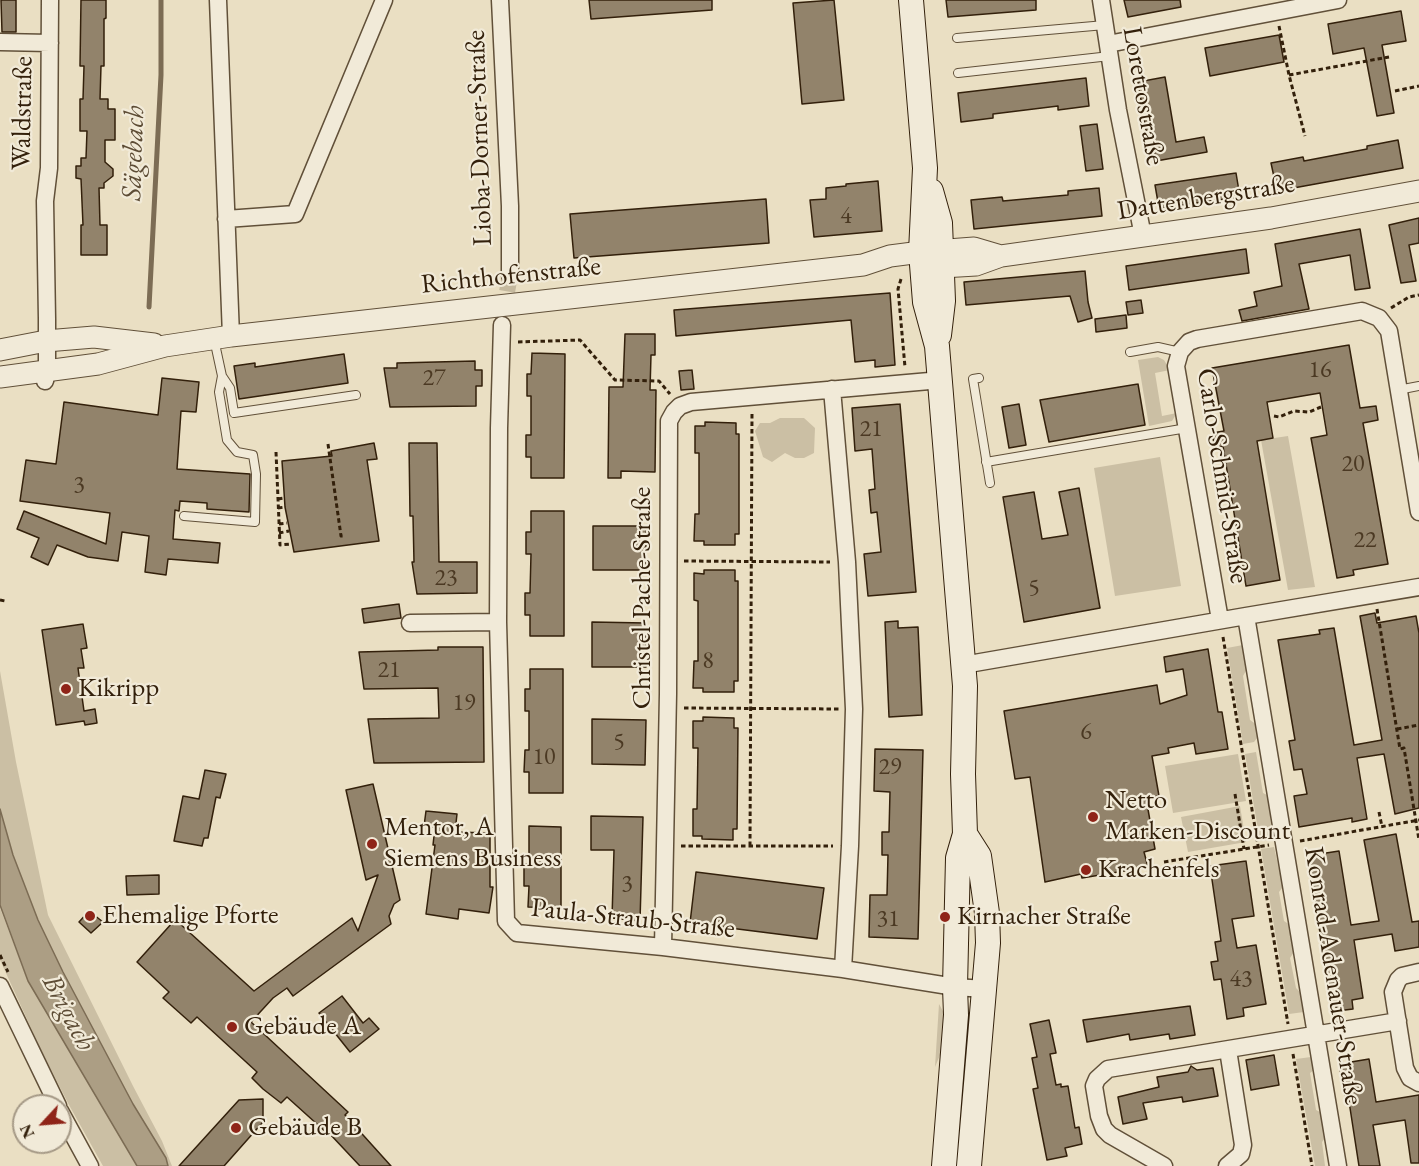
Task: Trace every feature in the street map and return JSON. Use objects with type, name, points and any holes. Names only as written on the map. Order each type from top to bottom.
[{"type":"main road","points":[[910,0],[932,259],[943,301],[937,346],[965,686],[965,834],[958,858],[972,912],[988,943],[969,1166]]},
{"type":"main road","points":[[945,1166],[956,1015],[955,987],[972,912]]},
{"type":"street","name":"Waldstraße","points":[[46,376],[45,201],[49,168],[50,0]]},
{"type":"street","points":[[218,0],[226,219],[223,337]]},
{"type":"street","points":[[226,219],[295,214],[384,0]]},
{"type":"street","name":"Lioba-Dorner-Straße","points":[[500,0],[510,206],[510,274]]},
{"type":"street","name":"Lorettostraße","points":[[1101,0],[1118,110],[1143,236]]},
{"type":"street","points":[[1109,50],[1338,0]]},
{"type":"street","points":[[0,42],[50,43]]},
{"type":"street","name":"Dattenbergstraße","points":[[932,259],[976,265],[1001,256],[1271,218],[1419,191]]},
{"type":"street","name":"Richthofenstraße","points":[[0,377],[46,376],[165,346],[223,337],[863,265],[890,256],[932,259]]},
{"type":"street","name":"Carlo-Schmid-Straße","points":[[1220,620],[1176,366],[1180,352],[1189,342],[1362,311],[1378,318],[1389,331],[1419,512]]},
{"type":"street","name":"Paula-Straub-Straße","points":[[501,334],[498,622],[506,921],[517,933],[663,947],[843,969],[955,987],[985,988]]},
{"type":"street","name":"Richthofenstraße","points":[[0,350],[46,341],[94,337],[165,346]]},
{"type":"street","points":[[680,406],[691,402],[940,380]]},
{"type":"street","points":[[832,389],[847,562],[854,709],[843,969]]},
{"type":"street","name":"Christel-Pache-Straße","points":[[663,947],[669,421],[680,406]]},
{"type":"street","points":[[963,665],[1419,587]]},
{"type":"street","name":"Konrad-Adenauer-Straße","points":[[1246,616],[1338,1166]]},
{"type":"street","points":[[410,623],[498,622]]},
{"type":"street","points":[[1419,972],[1402,976],[1393,992],[1405,1068],[1410,1078],[1419,1083]]},
{"type":"street","points":[[0,986],[52,1094]]},
{"type":"street","points":[[1164,1166],[1110,1135],[1104,1129],[1099,1116],[1094,1086],[1097,1079],[1108,1069],[1398,1021]]},
{"type":"street","points":[[1227,1166],[1241,1154],[1243,1145],[1228,1050]]},
{"type":"street","points":[[72,1133],[90,1166]]},
{"type":"lane","points":[[957,38],[1105,25]]},
{"type":"lane","points":[[958,73],[1109,50]]},
{"type":"lane","points":[[184,516],[255,522],[256,474],[253,455],[237,452],[227,440],[219,392],[222,376],[223,337]]},
{"type":"lane","points":[[1130,352],[1158,347],[1180,352]]},
{"type":"lane","points":[[222,376],[230,388],[234,413],[356,395]]},
{"type":"lane","points":[[979,378],[973,379],[990,483]]},
{"type":"lane","points":[[1398,390],[1419,386]]},
{"type":"lane","points":[[986,462],[1187,428]]},
{"type":"path","points":[[1276,13],[1305,136]]},
{"type":"path","points":[[1289,75],[1389,57]]},
{"type":"path","points":[[1395,91],[1419,86]]},
{"type":"path","points":[[901,279],[898,289],[907,383]]},
{"type":"path","points":[[1384,313],[1409,297],[1419,296]]},
{"type":"path","points":[[501,334],[580,340],[615,380],[659,381],[680,406]]},
{"type":"path","points":[[750,846],[752,397]]},
{"type":"path","points":[[1274,416],[1279,417],[1294,411],[1309,412],[1322,407]]},
{"type":"path","points":[[328,444],[340,536],[343,536]]},
{"type":"path","points":[[276,452],[280,545],[291,544]]},
{"type":"path","points":[[278,499],[284,498]]},
{"type":"path","points":[[278,508],[285,507]]},
{"type":"path","points":[[279,524],[287,523]]},
{"type":"path","points":[[279,533],[289,531]]},
{"type":"path","points":[[669,561],[847,562]]},
{"type":"path","points":[[1374,595],[1400,748],[1404,748],[1419,840]]},
{"type":"path","points":[[1220,620],[1289,1030]]},
{"type":"path","points":[[667,708],[854,709]]},
{"type":"path","points":[[1397,729],[1419,725]]},
{"type":"path","points":[[1235,794],[1244,849]]},
{"type":"path","points":[[1379,812],[1382,827]]},
{"type":"path","points":[[1296,841],[1417,820]]},
{"type":"path","points":[[665,846],[850,846]]},
{"type":"path","points":[[1164,862],[1259,846]]},
{"type":"path","points":[[1292,1045],[1312,1166]]},
{"type":"shaded area","points":[[1158,357],[1164,360],[1170,370],[1155,373],[1162,416],[1177,413],[1172,421],[1149,426],[1138,360]]},
{"type":"shaded area","points":[[780,418],[804,418],[815,428],[814,453],[804,458],[795,458],[785,453],[772,462],[763,457],[755,431],[760,423],[770,423]]},
{"type":"shaded area","points":[[1288,436],[1315,587],[1288,590],[1261,440]]},
{"type":"shaded area","points":[[1160,457],[1181,586],[1115,596],[1094,468]]},
{"type":"shaded area","points":[[1243,645],[1247,669],[1243,676],[1250,720],[1257,725],[1258,737],[1254,742],[1243,744],[1227,648]]},
{"type":"shaded area","points":[[0,671],[16,762],[48,915],[162,1141],[172,1166],[168,1166],[166,1158],[133,1104],[63,972],[38,920],[13,855],[0,809]]},
{"type":"shaded area","points":[[1256,752],[1263,793],[1269,796],[1272,840],[1260,841],[1245,754]]},
{"type":"shaded area","points":[[1238,754],[1246,801],[1173,813],[1165,766]]},
{"type":"shaded area","points":[[1240,806],[1246,842],[1188,852],[1181,817]]},
{"type":"shaded area","points":[[1274,847],[1283,887],[1279,892],[1284,921],[1290,925],[1294,952],[1290,958],[1296,988],[1301,993],[1304,1012],[1289,1014],[1261,849]]},
{"type":"shaded area","points":[[0,908],[28,981],[137,1166],[103,1166],[72,1110],[72,1094],[63,1094],[0,960]]},
{"type":"shaded area","points":[[939,1004],[946,1023],[945,1043],[935,1067]]},
{"type":"shaded area","points":[[1311,1057],[1314,1070],[1310,1073],[1316,1110],[1322,1113],[1326,1137],[1322,1142],[1325,1166],[1315,1166],[1296,1059]]},
{"type":"water","name":"Brigach","points":[[0,809],[13,855],[38,920],[63,972],[133,1104],[166,1158],[168,1166],[137,1166],[28,981],[0,905]]},
{"type":"building","points":[[1,0],[16,0],[16,32],[2,32]]},
{"type":"building","points":[[81,0],[106,0],[104,66],[101,66],[100,99],[108,99],[108,109],[115,109],[115,140],[105,140],[105,162],[113,169],[113,176],[104,183],[104,188],[99,188],[100,225],[107,225],[107,255],[81,255],[81,225],[83,225],[81,179],[76,178],[76,166],[81,166],[81,158],[86,158],[87,131],[80,131],[80,99],[83,99],[84,66],[80,66]]},
{"type":"building","points":[[589,0],[712,0],[712,10],[591,19]]},
{"type":"building","points":[[834,0],[844,100],[802,104],[793,3]]},
{"type":"building","points":[[946,0],[1036,0],[1036,10],[948,17]]},
{"type":"building","points":[[1124,0],[1180,0],[1181,7],[1128,17]]},
{"type":"building","points":[[1401,11],[1406,41],[1382,45],[1394,113],[1377,116],[1364,48],[1333,54],[1328,24]]},
{"type":"building","points":[[1279,35],[1284,62],[1210,76],[1205,48]]},
{"type":"building","points":[[1165,77],[1176,142],[1204,137],[1207,152],[1156,161],[1151,135],[1147,136],[1138,82]]},
{"type":"building","points":[[1086,78],[1089,106],[1058,110],[1058,106],[993,114],[993,118],[961,122],[958,93]]},
{"type":"building","points":[[1097,124],[1103,169],[1086,171],[1080,126]]},
{"type":"building","points":[[1398,140],[1403,168],[1277,191],[1271,163],[1303,157],[1304,161],[1367,149],[1367,146]]},
{"type":"building","points":[[1236,173],[1240,197],[1159,208],[1155,185]]},
{"type":"building","points":[[878,181],[882,231],[814,237],[810,200],[826,199],[826,188]]},
{"type":"building","points":[[1099,188],[1102,216],[974,229],[971,200],[1002,197],[1003,201],[1068,195],[1068,191]]},
{"type":"building","points":[[766,199],[769,243],[574,258],[570,214]]},
{"type":"building","points":[[1419,218],[1419,243],[1409,245],[1416,281],[1401,283],[1389,225]]},
{"type":"building","points":[[1360,229],[1370,288],[1355,290],[1350,255],[1299,264],[1309,309],[1242,321],[1239,310],[1257,306],[1254,292],[1282,286],[1275,244]]},
{"type":"building","points":[[1246,249],[1249,273],[1129,290],[1126,266]]},
{"type":"building","points":[[1085,271],[1092,318],[1078,322],[1070,296],[966,305],[964,282]]},
{"type":"building","points":[[890,293],[895,365],[875,367],[875,360],[855,362],[851,320],[676,336],[674,310]]},
{"type":"building","points":[[1141,300],[1143,313],[1128,315],[1126,302]]},
{"type":"building","points":[[1126,315],[1127,328],[1096,332],[1095,319]]},
{"type":"building","points":[[625,334],[655,334],[655,355],[651,355],[650,390],[656,390],[655,472],[621,471],[621,478],[608,478],[609,387],[623,387]]},
{"type":"building","points":[[1349,345],[1360,408],[1376,406],[1378,420],[1363,423],[1388,564],[1353,570],[1354,575],[1337,578],[1311,438],[1327,435],[1320,393],[1267,402],[1273,438],[1257,441],[1280,580],[1246,586],[1223,446],[1215,448],[1212,433],[1224,431],[1212,368]]},
{"type":"building","points":[[532,353],[565,354],[564,478],[531,478],[531,457],[526,457],[526,435],[531,435],[531,396],[527,396],[527,374],[531,374]]},
{"type":"building","points":[[344,354],[348,383],[239,399],[234,366],[255,363],[255,367]]},
{"type":"building","points":[[475,361],[475,370],[482,370],[482,386],[476,386],[476,406],[390,407],[384,368],[397,368],[397,363]]},
{"type":"building","points":[[692,370],[694,389],[681,390],[679,371]]},
{"type":"building","points":[[162,378],[199,382],[196,412],[181,411],[177,469],[250,474],[249,512],[207,509],[207,503],[180,501],[179,511],[175,510],[173,539],[220,543],[218,563],[168,559],[166,575],[145,572],[149,536],[122,532],[118,561],[88,557],[57,545],[48,565],[31,557],[39,538],[17,529],[24,511],[106,544],[110,513],[20,501],[26,460],[56,464],[64,402],[158,415]]},
{"type":"building","points":[[1138,384],[1145,425],[1049,442],[1040,400]]},
{"type":"building","points":[[900,404],[916,592],[868,596],[864,554],[881,552],[877,512],[871,513],[869,490],[875,489],[872,449],[855,451],[852,408]]},
{"type":"building","points":[[1019,404],[1026,445],[1009,448],[1002,407]]},
{"type":"building","points":[[705,422],[736,423],[736,434],[739,434],[739,534],[735,534],[735,545],[704,545],[704,541],[694,541],[695,514],[699,514],[699,453],[695,453],[695,426],[705,426]]},
{"type":"building","points":[[374,443],[377,459],[367,460],[379,541],[294,552],[285,507],[282,461],[332,456],[331,451]]},
{"type":"building","points":[[409,443],[437,443],[439,562],[477,562],[477,593],[417,594],[412,562],[414,562],[413,516],[410,516]]},
{"type":"building","points":[[1079,488],[1100,608],[1024,622],[1003,497],[1034,492],[1042,539],[1068,535],[1059,492]]},
{"type":"building","points":[[531,511],[564,511],[564,636],[530,636],[530,615],[525,615],[525,593],[530,593],[531,554],[526,554],[526,532],[531,532]]},
{"type":"building","points":[[593,526],[646,526],[646,570],[593,570]]},
{"type":"building","points":[[704,570],[735,570],[735,581],[738,581],[738,681],[734,681],[734,692],[703,692],[703,688],[693,688],[694,661],[698,661],[698,601],[694,600],[694,573],[704,574]]},
{"type":"building","points":[[399,604],[401,618],[364,623],[362,609]]},
{"type":"building","points":[[1375,613],[1377,623],[1416,616],[1419,633],[1419,808],[1395,814],[1384,754],[1357,758],[1367,819],[1352,822],[1352,818],[1299,827],[1294,796],[1307,794],[1302,769],[1294,770],[1289,741],[1295,740],[1278,640],[1320,634],[1319,630],[1334,628],[1354,745],[1382,740],[1360,616]]},
{"type":"building","points":[[898,621],[898,628],[918,627],[922,715],[889,717],[885,622]]},
{"type":"building","points":[[592,622],[646,623],[646,667],[592,667]]},
{"type":"building","name":"Kikripp","points":[[83,624],[87,648],[81,649],[84,668],[78,668],[84,711],[95,709],[97,723],[85,725],[84,721],[56,725],[42,630]]},
{"type":"building","points":[[438,647],[483,647],[484,762],[374,763],[368,719],[439,718],[438,688],[364,689],[359,652],[438,650]]},
{"type":"building","points":[[1208,649],[1218,712],[1222,712],[1228,749],[1196,754],[1194,743],[1168,748],[1169,753],[1152,756],[1159,796],[1146,798],[1155,849],[1144,852],[1148,867],[1082,878],[1081,874],[1045,882],[1030,777],[1015,779],[1004,711],[1157,685],[1160,704],[1187,695],[1183,669],[1166,672],[1164,657]]},
{"type":"building","points":[[530,669],[563,669],[563,793],[529,793],[529,772],[524,772],[525,750],[529,750],[529,711],[525,711],[525,689],[530,689]]},
{"type":"building","points":[[703,717],[734,718],[734,728],[738,728],[737,829],[733,829],[733,840],[702,839],[702,836],[693,836],[693,809],[697,809],[698,748],[693,748],[693,721],[703,721]]},
{"type":"building","points":[[592,719],[646,720],[645,765],[592,764]]},
{"type":"building","points":[[875,749],[923,750],[918,939],[869,937],[870,895],[887,895],[888,855],[882,855],[882,832],[889,832],[890,792],[874,791]]},
{"type":"building","points":[[205,770],[226,774],[220,798],[216,797],[208,838],[204,838],[202,846],[174,841],[183,796],[199,799]]},
{"type":"building","points":[[373,784],[400,900],[394,904],[389,916],[391,924],[293,996],[287,988],[273,998],[251,1022],[348,1112],[345,1115],[391,1166],[360,1166],[329,1133],[287,1097],[281,1103],[263,1089],[252,1078],[257,1072],[197,1017],[191,1023],[163,998],[169,992],[137,962],[173,922],[178,922],[254,991],[352,918],[358,931],[378,875],[366,880],[346,790]]},
{"type":"building","points":[[426,811],[457,814],[455,832],[490,833],[490,887],[493,887],[489,913],[459,909],[458,919],[426,914],[435,845],[433,845],[435,827],[424,826]]},
{"type":"building","points":[[591,816],[643,817],[640,921],[612,918],[614,850],[591,850]]},
{"type":"building","points":[[529,826],[561,827],[561,908],[528,907],[529,886],[524,886],[524,864],[529,864]]},
{"type":"building","points":[[1396,834],[1412,922],[1419,921],[1419,947],[1395,951],[1392,934],[1354,940],[1363,998],[1352,1000],[1353,1009],[1337,1011],[1335,1003],[1332,1003],[1307,856],[1339,851],[1351,925],[1379,921],[1364,840]]},
{"type":"building","points":[[1246,861],[1254,916],[1232,919],[1237,948],[1256,945],[1266,1004],[1243,1008],[1244,1016],[1227,1019],[1221,979],[1214,980],[1211,962],[1218,961],[1215,942],[1221,941],[1210,866]]},
{"type":"building","points":[[696,872],[824,888],[817,939],[690,923]]},
{"type":"building","points":[[159,875],[159,894],[127,895],[126,876]]},
{"type":"building","name":"Ehemalige Pforte","points":[[89,911],[103,922],[91,933],[79,922]]},
{"type":"building","points":[[342,996],[363,1023],[369,1018],[379,1029],[350,1052],[319,1013]]},
{"type":"building","points":[[1190,1006],[1195,1035],[1170,1039],[1169,1034],[1130,1040],[1129,1034],[1087,1042],[1083,1020]]},
{"type":"building","points":[[1049,1020],[1056,1053],[1050,1054],[1056,1085],[1068,1086],[1075,1128],[1079,1127],[1082,1144],[1065,1148],[1067,1156],[1047,1160],[1033,1089],[1038,1088],[1032,1058],[1037,1057],[1030,1024]]},
{"type":"building","points":[[1274,1055],[1279,1085],[1251,1090],[1246,1060]]},
{"type":"building","points":[[1369,1059],[1376,1102],[1419,1095],[1419,1163],[1411,1163],[1405,1120],[1373,1125],[1380,1166],[1359,1166],[1348,1095],[1345,1096],[1339,1064]]},
{"type":"building","points":[[1191,1066],[1197,1070],[1213,1068],[1218,1096],[1183,1102],[1182,1097],[1143,1103],[1147,1119],[1123,1124],[1118,1097],[1159,1087],[1157,1077],[1188,1072]]},
{"type":"building","name":"Gebäude B","points":[[263,1099],[263,1122],[224,1166],[179,1166],[239,1100]]},
{"type":"waterway","name":"Sägebach","points":[[149,307],[161,75],[161,0]]},
{"type":"tunnel","points":[[503,315],[510,275]]},
{"type":"place","name":"Kikripp","points":[[66,689]]},
{"type":"place","name":"Netto Marken-Discount","points":[[1093,817]]},
{"type":"place","name":"Mentor, A Siemens Business","points":[[372,844]]},
{"type":"place","name":"Krachenfels","points":[[1086,870]]},
{"type":"place","name":"Ehemalige Pforte","points":[[90,916]]},
{"type":"place","name":"Kirnacher Straße","points":[[945,917]]},
{"type":"place","name":"Gebäude A","points":[[232,1027]]},
{"type":"place","name":"Gebäude B","points":[[236,1128]]}]
